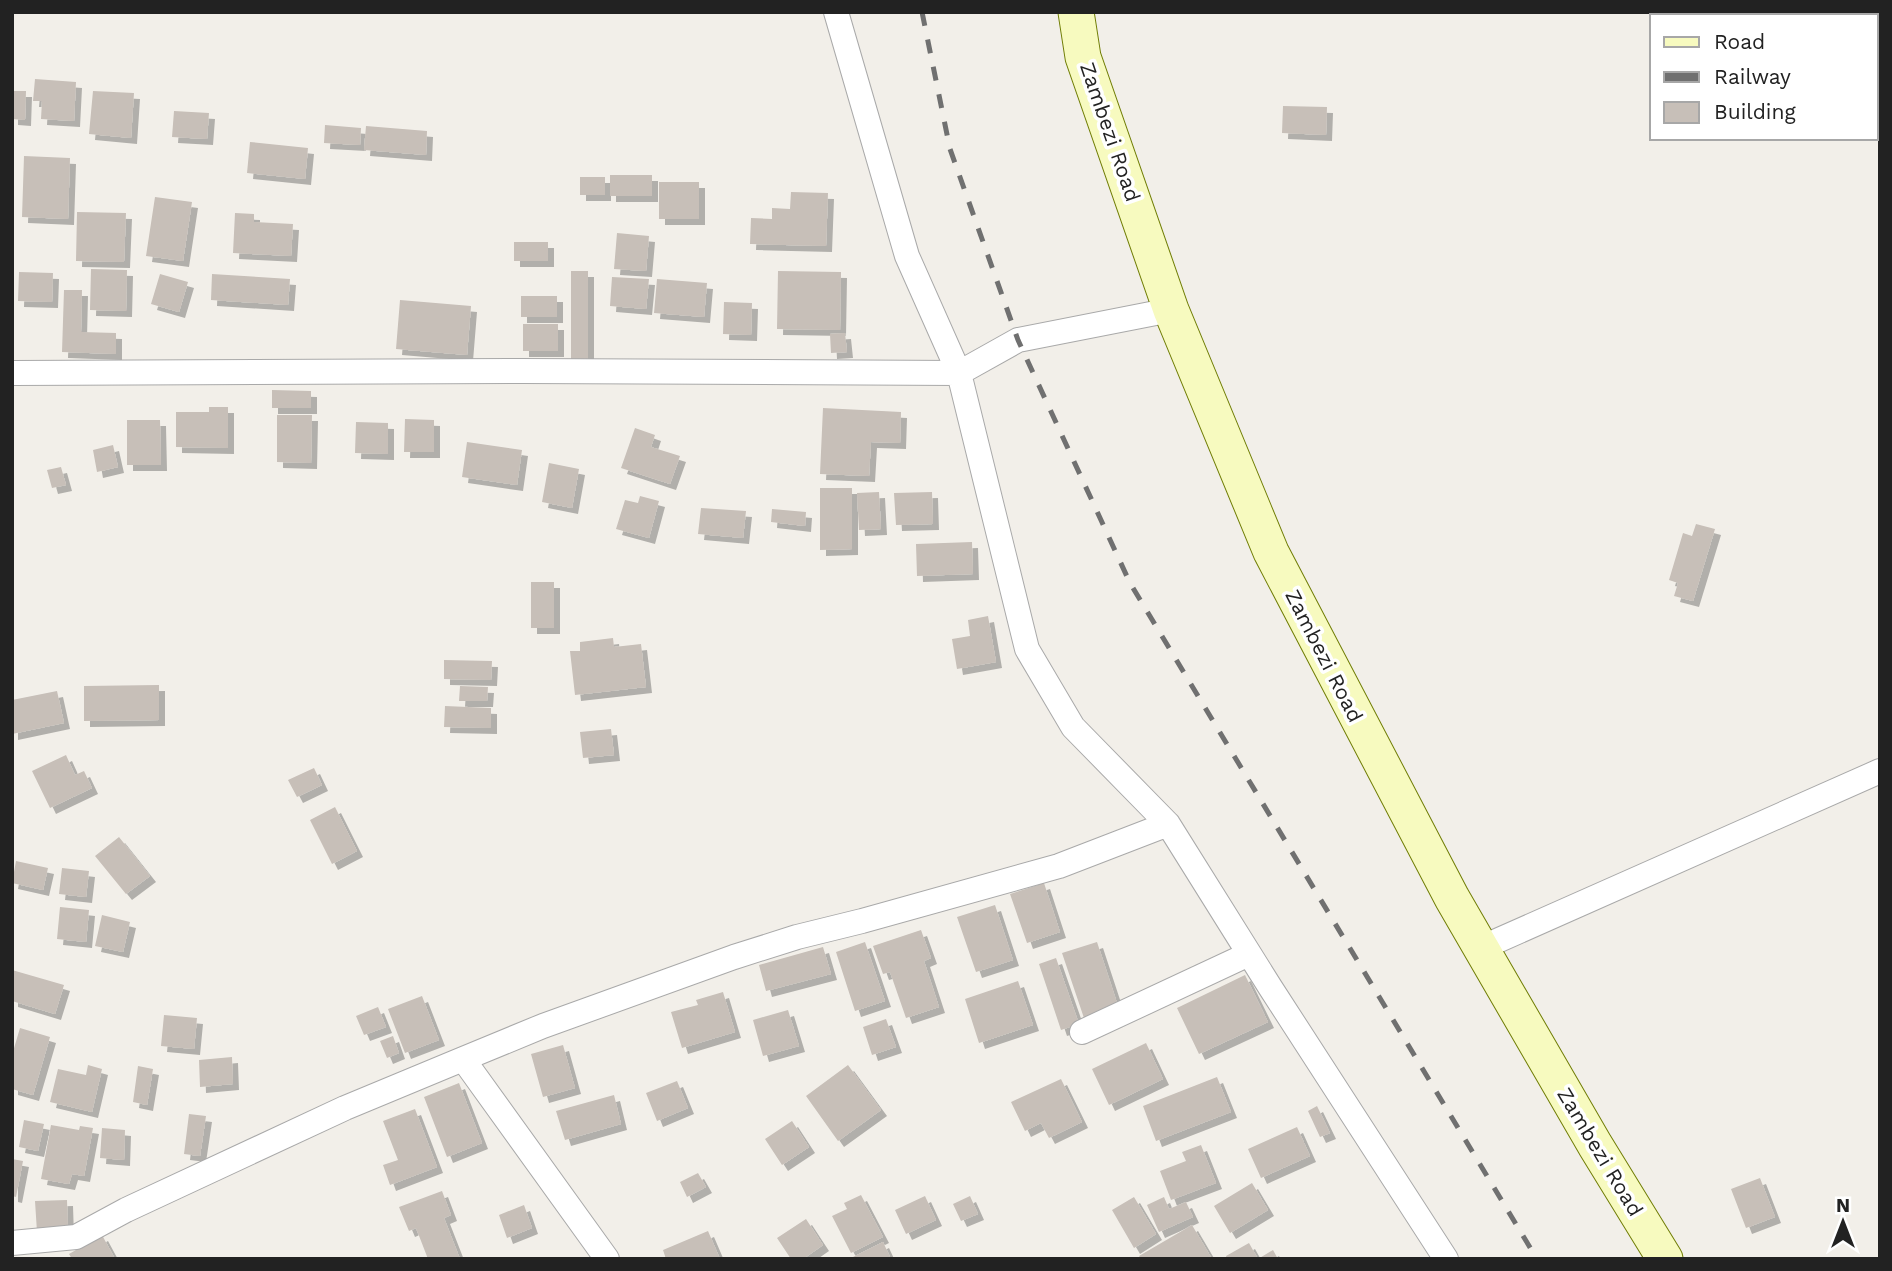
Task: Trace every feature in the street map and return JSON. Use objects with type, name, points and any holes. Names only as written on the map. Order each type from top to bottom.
[{"type":"main road","name":"Zambezi Road","points":[[1076,12],[1083,57],[1171,310],[1271,552],[1439,875],[1595,1145],[1665,1259]]},
{"type":"street","points":[[836,12],[907,256],[958,373],[1027,649],[1073,727],[1168,824],[1446,1259]]},
{"type":"street","points":[[12,373],[958,373],[1018,340],[1171,310]]},
{"type":"street","points":[[1481,948],[1880,771]]},
{"type":"street","points":[[12,1243],[76,1237],[126,1210],[333,1114],[543,1026],[734,957],[797,937],[1059,866],[1168,824]]},
{"type":"street","points":[[1082,1032],[1249,954]]},
{"type":"street","points":[[463,1059],[607,1259]]},
{"type":"building","points":[[35,79],[76,82],[74,121],[41,119],[42,101],[33,101]]},
{"type":"building","points":[[12,91],[26,91],[25,120],[12,119]]},
{"type":"building","points":[[93,91],[134,93],[131,138],[89,134]]},
{"type":"building","points":[[1283,106],[1327,107],[1326,135],[1282,133]]},
{"type":"building","points":[[174,111],[209,113],[207,139],[172,137]]},
{"type":"building","points":[[325,125],[361,128],[360,145],[324,143]]},
{"type":"building","points":[[366,126],[427,131],[426,155],[364,150]]},
{"type":"building","points":[[250,142],[308,148],[305,179],[247,173]]},
{"type":"building","points":[[24,156],[70,158],[68,219],[22,217]]},
{"type":"building","points":[[610,175],[652,175],[652,196],[610,196]]},
{"type":"building","points":[[580,177],[605,177],[605,195],[580,195]]},
{"type":"building","points":[[659,182],[699,182],[699,219],[659,219]]},
{"type":"building","points":[[791,192],[828,193],[826,246],[750,244],[751,218],[772,219],[772,208],[790,209]]},
{"type":"building","points":[[155,197],[192,202],[183,261],[146,256]]},
{"type":"building","points":[[77,212],[126,213],[124,262],[76,261]]},
{"type":"building","points":[[235,213],[254,214],[254,222],[293,224],[291,256],[233,253]]},
{"type":"building","points":[[617,233],[649,236],[646,271],[614,269]]},
{"type":"building","points":[[514,242],[548,242],[548,261],[514,261]]},
{"type":"building","points":[[91,269],[127,270],[126,311],[90,310]]},
{"type":"building","points":[[571,271],[588,271],[588,368],[571,368]]},
{"type":"building","points":[[778,271],[841,272],[840,330],[777,329]]},
{"type":"building","points":[[19,272],[53,273],[52,302],[18,301]]},
{"type":"building","points":[[160,274],[188,282],[179,312],[151,304]]},
{"type":"building","points":[[212,274],[290,279],[288,305],[211,300]]},
{"type":"building","points":[[612,277],[649,279],[646,309],[610,306]]},
{"type":"building","points":[[657,279],[707,283],[704,317],[654,313]]},
{"type":"building","points":[[64,290],[82,290],[81,332],[116,333],[116,354],[62,352]]},
{"type":"building","points":[[521,296],[557,296],[557,317],[521,317]]},
{"type":"building","points":[[400,300],[471,306],[467,355],[396,349]]},
{"type":"building","points":[[724,302],[752,303],[751,335],[723,334]]},
{"type":"building","points":[[523,324],[558,324],[558,351],[523,351]]},
{"type":"building","points":[[845,333],[847,352],[831,353],[830,334]]},
{"type":"building","points":[[272,390],[311,391],[311,408],[272,408]]},
{"type":"building","points":[[209,407],[228,407],[228,448],[176,447],[176,412],[209,412]]},
{"type":"building","points":[[823,408],[901,412],[900,443],[871,442],[869,476],[820,474]]},
{"type":"building","points":[[277,415],[312,415],[311,463],[277,462]]},
{"type":"building","points":[[405,419],[434,420],[434,452],[404,452]]},
{"type":"building","points":[[127,420],[160,420],[161,465],[127,465]]},
{"type":"building","points":[[356,422],[388,423],[388,454],[355,453]]},
{"type":"building","points":[[635,428],[655,435],[651,447],[680,456],[670,484],[621,468]]},
{"type":"building","points":[[467,442],[522,450],[517,485],[462,477]]},
{"type":"building","points":[[113,445],[118,467],[97,472],[93,450]]},
{"type":"building","points":[[549,463],[579,469],[572,508],[542,502]]},
{"type":"building","points":[[61,467],[66,485],[52,488],[47,470]]},
{"type":"building","points":[[820,488],[852,488],[852,549],[820,550]]},
{"type":"building","points":[[879,492],[881,529],[859,530],[857,493]]},
{"type":"building","points":[[932,492],[933,524],[896,525],[894,493]]},
{"type":"building","points":[[640,496],[659,501],[649,538],[616,529],[625,500],[638,503]]},
{"type":"building","points":[[701,508],[746,511],[743,538],[698,534]]},
{"type":"building","points":[[772,509],[806,512],[805,526],[771,522]]},
{"type":"building","points":[[1696,524],[1715,529],[1693,601],[1674,596],[1678,583],[1669,580],[1683,533],[1692,536]]},
{"type":"building","points":[[972,542],[973,574],[917,576],[916,544]]},
{"type":"building","points":[[531,582],[554,582],[554,628],[531,628]]},
{"type":"building","points":[[988,616],[996,662],[957,669],[952,639],[970,636],[968,620]]},
{"type":"building","points":[[613,638],[614,647],[641,644],[646,687],[575,695],[570,651],[580,651],[580,642]]},
{"type":"building","points":[[444,660],[492,661],[491,680],[444,679]]},
{"type":"building","points":[[159,685],[159,720],[84,721],[84,686]]},
{"type":"building","points":[[460,686],[488,687],[487,701],[459,701]]},
{"type":"building","points":[[57,691],[64,723],[12,734],[12,700]]},
{"type":"building","points":[[445,706],[491,708],[491,728],[444,727]]},
{"type":"building","points":[[611,729],[614,755],[583,758],[580,732]]},
{"type":"building","points":[[66,755],[75,775],[84,771],[92,788],[50,808],[32,771]]},
{"type":"building","points":[[314,768],[322,785],[297,797],[288,780]]},
{"type":"building","points":[[335,807],[357,851],[332,864],[310,820]]},
{"type":"building","points":[[119,837],[150,876],[126,894],[95,856]]},
{"type":"building","points":[[16,861],[48,868],[43,890],[12,883]]},
{"type":"building","points":[[62,868],[89,871],[86,897],[59,894]]},
{"type":"building","points":[[1044,883],[1060,932],[1027,943],[1010,894]]},
{"type":"building","points":[[995,905],[1013,960],[976,972],[957,917]]},
{"type":"building","points":[[60,907],[89,910],[86,942],[57,939]]},
{"type":"building","points":[[102,915],[130,922],[123,952],[95,946]]},
{"type":"building","points":[[921,930],[931,958],[924,961],[939,1007],[906,1018],[890,972],[883,974],[873,946]]},
{"type":"building","points":[[865,942],[885,1001],[855,1011],[836,952]]},
{"type":"building","points":[[1097,942],[1120,1012],[1086,1024],[1062,953]]},
{"type":"building","points":[[823,947],[831,974],[766,991],[759,965]]},
{"type":"building","points":[[1056,958],[1079,1024],[1061,1030],[1039,964]]},
{"type":"building","points":[[12,970],[64,985],[55,1014],[12,1001]]},
{"type":"building","points":[[1245,975],[1268,1022],[1199,1054],[1177,1008]]},
{"type":"building","points":[[1018,981],[1033,1025],[979,1043],[965,999]]},
{"type":"building","points":[[723,992],[735,1032],[682,1048],[671,1012],[698,1005],[696,1000]]},
{"type":"building","points":[[422,996],[439,1040],[405,1053],[388,1009]]},
{"type":"building","points":[[378,1007],[386,1027],[364,1035],[356,1016]]},
{"type":"building","points":[[788,1010],[799,1046],[763,1056],[753,1020]]},
{"type":"building","points":[[164,1015],[197,1018],[194,1049],[161,1046]]},
{"type":"building","points":[[886,1019],[896,1047],[872,1055],[863,1027]]},
{"type":"building","points":[[20,1028],[50,1037],[33,1095],[12,1089],[12,1055]]},
{"type":"building","points":[[393,1036],[399,1053],[387,1058],[380,1041]]},
{"type":"building","points":[[1146,1043],[1163,1079],[1109,1105],[1092,1069]]},
{"type":"building","points":[[563,1045],[575,1088],[543,1097],[531,1054]]},
{"type":"building","points":[[232,1057],[233,1084],[200,1087],[199,1060]]},
{"type":"building","points":[[88,1065],[102,1069],[92,1112],[50,1102],[58,1069],[86,1075]]},
{"type":"building","points":[[848,1065],[881,1110],[838,1141],[806,1096]]},
{"type":"building","points":[[138,1066],[153,1069],[147,1105],[133,1102]]},
{"type":"building","points":[[1217,1077],[1231,1112],[1156,1141],[1143,1106]]},
{"type":"building","points":[[1061,1079],[1082,1122],[1049,1138],[1041,1123],[1025,1131],[1011,1102]]},
{"type":"building","points":[[677,1081],[688,1108],[657,1121],[646,1093]]},
{"type":"building","points":[[459,1083],[482,1143],[447,1157],[424,1097]]},
{"type":"building","points":[[614,1095],[621,1124],[565,1140],[556,1111]]},
{"type":"building","points":[[1317,1106],[1330,1133],[1320,1137],[1308,1111]]},
{"type":"building","points":[[415,1109],[437,1167],[390,1185],[383,1165],[398,1160],[383,1121]]},
{"type":"building","points":[[189,1114],[206,1116],[200,1156],[184,1154]]},
{"type":"building","points":[[24,1120],[44,1124],[38,1151],[19,1147]]},
{"type":"building","points":[[792,1121],[809,1147],[782,1165],[765,1139]]},
{"type":"building","points":[[51,1125],[79,1130],[80,1126],[93,1128],[84,1176],[72,1174],[69,1184],[41,1179]]},
{"type":"building","points":[[1297,1127],[1310,1156],[1261,1178],[1248,1149]]},
{"type":"building","points":[[102,1128],[125,1130],[124,1160],[100,1158]]},
{"type":"building","points":[[1201,1145],[1216,1183],[1171,1200],[1160,1171],[1186,1161],[1182,1152]]},
{"type":"building","points":[[12,1159],[23,1161],[16,1197],[12,1196]]},
{"type":"building","points":[[698,1173],[706,1187],[687,1197],[680,1182]]},
{"type":"building","points":[[1760,1178],[1775,1217],[1746,1228],[1731,1189]]},
{"type":"building","points":[[1252,1183],[1268,1210],[1230,1233],[1214,1206]]},
{"type":"building","points":[[442,1191],[451,1215],[444,1218],[460,1259],[428,1259],[416,1228],[409,1231],[399,1207]]},
{"type":"building","points":[[861,1195],[883,1237],[851,1253],[832,1216],[847,1209],[844,1203]]},
{"type":"building","points":[[925,1196],[936,1220],[906,1234],[895,1210]]},
{"type":"building","points":[[970,1196],[978,1214],[961,1221],[953,1204]]},
{"type":"building","points":[[1134,1197],[1156,1234],[1134,1248],[1112,1210]]},
{"type":"building","points":[[1164,1197],[1169,1209],[1186,1202],[1193,1217],[1159,1232],[1147,1205]]},
{"type":"building","points":[[67,1200],[68,1230],[37,1232],[35,1201]]},
{"type":"building","points":[[524,1205],[532,1228],[507,1238],[499,1215]]},
{"type":"building","points":[[806,1219],[823,1245],[803,1259],[791,1259],[777,1238]]},
{"type":"building","points":[[1192,1225],[1212,1259],[1141,1259],[1139,1256]]},
{"type":"building","points":[[708,1231],[720,1259],[666,1259],[663,1250]]},
{"type":"building","points":[[102,1235],[115,1259],[72,1259],[69,1254]]},
{"type":"building","points":[[883,1242],[891,1259],[854,1259],[853,1257]]},
{"type":"building","points":[[1249,1243],[1258,1259],[1227,1259],[1226,1256]]},
{"type":"building","points":[[1273,1250],[1278,1259],[1258,1259]]},
{"type":"railway","points":[[922,12],[950,149],[1018,340],[1130,583],[1537,1259]]}]
